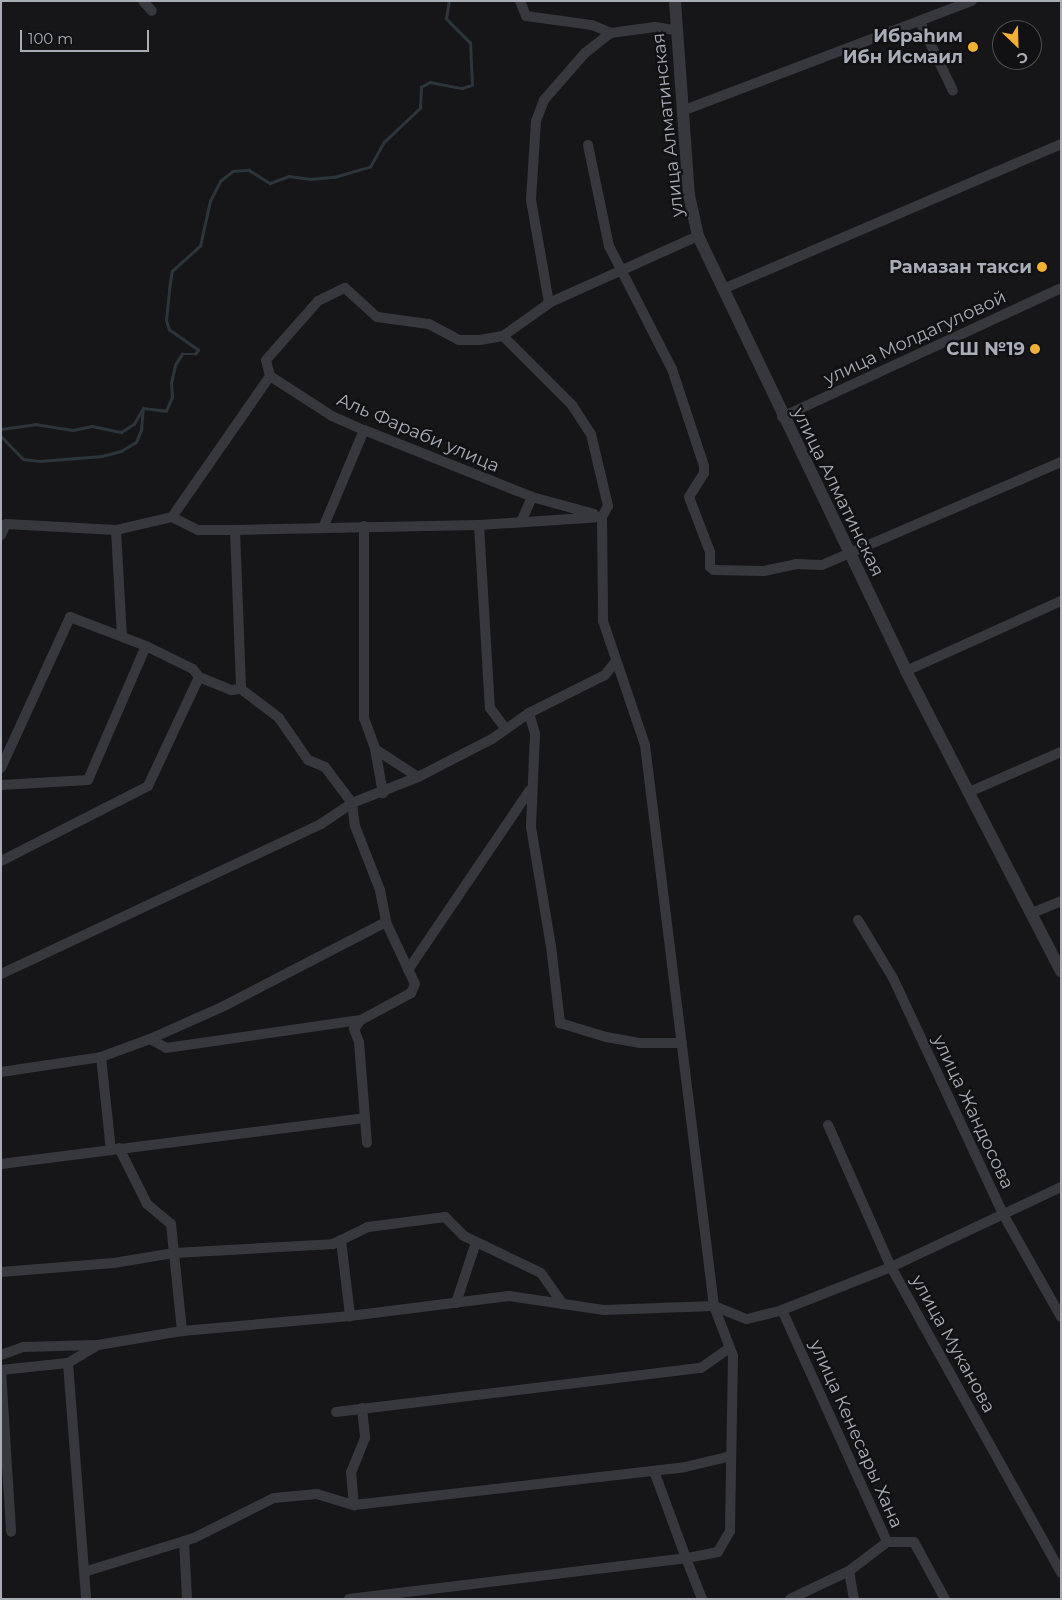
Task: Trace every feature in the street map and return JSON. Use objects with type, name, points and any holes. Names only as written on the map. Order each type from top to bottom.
[{"type":"street","points":[[143,1],[152,11]]},
{"type":"street","points":[[520,1],[526,16],[592,25],[611,33]]},
{"type":"street","name":"улица Алматинская","points":[[675,1],[675,30],[689,195],[698,236],[782,417],[906,671],[1061,971]]},
{"type":"street","points":[[682,111],[972,1]]},
{"type":"street","points":[[920,22],[953,91]]},
{"type":"street","points":[[549,304],[531,200],[536,121],[544,100],[585,53],[611,33],[655,27],[675,30]]},
{"type":"street","points":[[723,289],[1061,144]]},
{"type":"street","points":[[588,145],[609,246],[620,271],[672,369],[704,466],[704,473],[689,497],[710,552],[710,567],[720,571],[764,571],[796,564],[822,565],[1061,462]]},
{"type":"street","points":[[172,517],[270,376],[266,360],[318,301],[345,288],[377,317],[429,324],[460,340],[503,336],[549,304],[698,236]]},
{"type":"street","name":"улица Молдагуловой","points":[[782,417],[1061,288]]},
{"type":"street","points":[[349,1599],[686,1558],[718,1552],[730,1531],[733,1356],[714,1306],[644,746],[603,621],[602,517],[608,506],[591,434],[572,405],[503,336]]},
{"type":"street","name":"Аль Фараби улица","points":[[270,376],[332,416],[364,430],[532,497],[602,517]]},
{"type":"street","points":[[323,528],[364,430]]},
{"type":"street","points":[[521,522],[532,497]]},
{"type":"street","points":[[1,535],[6,524],[116,530],[172,517],[198,530],[235,530],[479,525],[602,517]]},
{"type":"street","points":[[479,525],[490,708],[506,729]]},
{"type":"street","points":[[364,526],[364,718],[375,748],[383,793]]},
{"type":"street","points":[[116,530],[122,636]]},
{"type":"street","points":[[235,530],[241,689]]},
{"type":"street","points":[[906,671],[1061,601]]},
{"type":"street","points":[[1,768],[67,620],[76,617],[146,646],[194,669],[200,677],[232,690],[241,689],[279,718],[308,760],[325,767],[352,803],[355,826],[380,890],[386,922],[415,984],[411,992],[361,1020],[166,1048],[150,1039]]},
{"type":"street","points":[[1,785],[88,780],[146,646]]},
{"type":"street","points":[[2,971],[321,824],[352,803],[383,793],[418,777],[506,729],[530,713],[605,675],[616,661]]},
{"type":"street","points":[[1,861],[148,786],[200,677]]},
{"type":"street","points":[[530,713],[535,734],[530,790],[531,827],[551,946],[560,1023],[606,1038],[640,1043],[682,1043]]},
{"type":"street","points":[[375,748],[418,777]]},
{"type":"street","points":[[969,792],[1061,752]]},
{"type":"street","points":[[408,970],[530,790]]},
{"type":"street","points":[[1032,913],[1061,901]]},
{"type":"street","name":"улица Жандосова","points":[[858,920],[893,978],[1003,1214],[1061,1316]]},
{"type":"street","points":[[1,1072],[101,1057],[150,1039],[224,1006],[386,922]]},
{"type":"street","points":[[361,1020],[354,1029],[359,1042],[367,1143]]},
{"type":"street","points":[[101,1057],[115,1149],[147,1204],[171,1224],[182,1330]]},
{"type":"street","points":[[1,1164],[364,1118]]},
{"type":"street","name":"улица Муканова","points":[[828,1125],[891,1267],[1061,1574]]},
{"type":"street","points":[[1,1355],[23,1347],[98,1345],[182,1330],[350,1316],[510,1296],[604,1310],[714,1306],[747,1319],[782,1310],[891,1267],[1061,1187]]},
{"type":"street","points":[[1,1272],[114,1263],[174,1253],[333,1244],[368,1228],[444,1217],[464,1236],[540,1273],[563,1304]]},
{"type":"street","points":[[341,1240],[350,1316]]},
{"type":"street","points":[[456,1302],[476,1242]]},
{"type":"street","name":"улица Кенесары Хана","points":[[782,1310],[887,1542],[914,1542],[944,1599]]},
{"type":"street","points":[[11,1532],[1,1370],[68,1363],[98,1345]]},
{"type":"street","points":[[336,1412],[701,1368],[730,1348]]},
{"type":"street","points":[[68,1363],[86,1599]]},
{"type":"street","points":[[354,1505],[351,1472],[364,1438],[362,1408]]},
{"type":"street","points":[[84,1572],[184,1541],[274,1498],[317,1494],[354,1505],[654,1471],[731,1456]]},
{"type":"street","points":[[654,1471],[702,1599]]},
{"type":"street","points":[[184,1541],[187,1599]]},
{"type":"street","points":[[790,1599],[849,1571],[887,1542]]},
{"type":"street","points":[[849,1571],[854,1599]]},
{"type":"waterway","points":[[1,436],[23,459],[40,461],[102,456],[121,451],[136,442],[141,430],[143,408],[166,411],[172,397],[171,383],[175,365],[182,354],[195,354],[198,350],[169,330],[166,320],[169,289],[172,271],[200,246],[210,201],[220,181],[233,171],[249,170],[270,183],[289,176],[310,179],[334,177],[370,167],[384,142],[420,108],[421,87],[430,82],[462,88],[472,85],[470,43],[446,19],[449,1]]},
{"type":"waterway","points":[[1,429],[35,424],[73,430],[92,426],[121,432],[134,424],[142,410]]},
{"type":"place","name":"Ибраһим Ибн Исмаил","points":[[973,47]]},
{"type":"place","name":"Рамазан такси","points":[[1042,267]]},
{"type":"place","name":"СШ №19","points":[[1035,349]]}]
